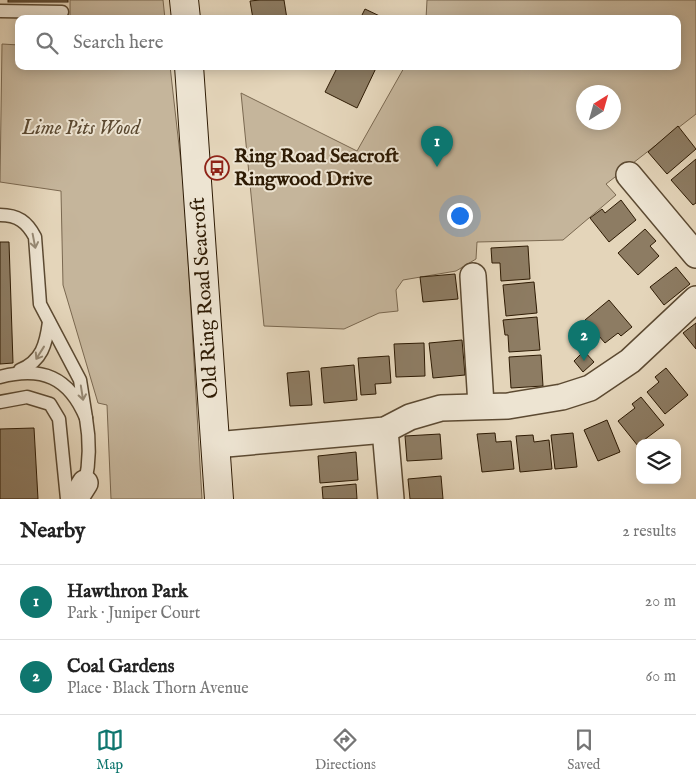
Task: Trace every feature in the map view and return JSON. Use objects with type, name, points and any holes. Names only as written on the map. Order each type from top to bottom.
[{"type":"main road","points":[[184,0],[186,15]]},
{"type":"main road","name":"Old Ring Road Seacroft","points":[[189,70],[219,499]]},
{"type":"street","points":[[629,175],[696,255]]},
{"type":"street","points":[[475,274],[481,405]]},
{"type":"street","points":[[215,445],[385,430],[410,417],[441,408],[481,405],[508,406],[562,396],[590,388],[630,361],[696,299]]},
{"type":"street","points":[[385,430],[391,499]]},
{"type":"lane","points":[[0,11],[62,12]]},
{"type":"lane","points":[[0,215],[21,218],[30,227],[35,237],[40,304],[80,380],[90,438],[89,465],[76,494]]},
{"type":"lane","points":[[0,377],[15,373],[32,365],[44,349],[49,322]]},
{"type":"lane","points":[[15,373],[36,372],[58,381],[79,401],[86,418]]},
{"type":"lane","points":[[0,402],[27,397],[50,404],[59,419],[76,494]]},
{"type":"green space","points":[[70,0],[163,0],[165,15],[70,15]]},
{"type":"green space","points":[[427,0],[696,0],[696,114],[606,184],[616,195],[563,240],[477,242],[476,259],[456,271],[403,280],[396,290],[398,311],[379,313],[344,329],[264,326],[241,93],[357,151],[403,70],[681,70],[681,15],[426,15]]},
{"type":"green space","name":"Lime Pits Wood","points":[[2,44],[15,45],[15,70],[170,70],[184,190],[202,499],[111,499],[107,405],[98,403],[63,285],[61,191],[0,182]]},
{"type":"building","points":[[8,0],[68,0],[68,2],[8,2]]},
{"type":"building","points":[[284,0],[286,15],[252,15],[250,1]]},
{"type":"building","points":[[365,9],[378,15],[362,15]]},
{"type":"building","points":[[336,70],[375,70],[357,108],[325,92]]},
{"type":"building","points":[[678,126],[696,149],[667,174],[648,152]]},
{"type":"building","points":[[696,159],[696,203],[693,205],[671,180]]},
{"type":"building","points":[[621,200],[636,220],[609,242],[590,218],[602,209],[605,213]]},
{"type":"building","points":[[645,229],[656,241],[650,246],[659,256],[638,275],[618,253]]},
{"type":"building","points":[[0,242],[9,242],[13,363],[0,364]]},
{"type":"building","points":[[528,246],[530,279],[501,281],[500,263],[492,263],[491,248]]},
{"type":"building","points":[[676,267],[690,284],[664,305],[650,287]]},
{"type":"building","points":[[455,274],[458,299],[423,302],[420,277]]},
{"type":"building","points":[[534,282],[537,313],[506,316],[503,285]]},
{"type":"building","points":[[609,300],[632,327],[621,336],[618,333],[605,343],[585,320]]},
{"type":"building","points":[[537,317],[540,350],[509,352],[508,335],[505,335],[503,320]]},
{"type":"building","points":[[696,323],[696,349],[683,333]]},
{"type":"building","points":[[462,340],[465,375],[433,378],[429,343]]},
{"type":"building","points":[[424,343],[425,376],[396,377],[394,344]]},
{"type":"building","points":[[584,351],[594,362],[583,372],[574,361]]},
{"type":"building","points":[[541,355],[543,386],[511,388],[509,357]]},
{"type":"building","points":[[389,356],[391,383],[375,384],[376,394],[361,395],[358,358]]},
{"type":"building","points":[[354,365],[357,400],[324,403],[321,368]]},
{"type":"building","points":[[666,368],[688,395],[665,414],[647,392],[659,382],[655,377]]},
{"type":"building","points":[[309,371],[312,405],[290,406],[287,373]]},
{"type":"building","points":[[641,397],[664,425],[645,439],[636,439],[636,444],[618,421],[635,408],[632,404]]},
{"type":"building","points":[[607,420],[620,452],[598,461],[584,430]]},
{"type":"building","points":[[34,428],[38,499],[0,499],[0,429]]},
{"type":"building","points":[[495,433],[496,442],[511,441],[514,469],[482,472],[477,434]]},
{"type":"building","points":[[573,433],[577,467],[555,469],[551,435]]},
{"type":"building","points":[[440,434],[442,459],[407,461],[405,436]]},
{"type":"building","points":[[533,435],[534,442],[549,440],[552,469],[520,472],[516,436]]},
{"type":"building","points":[[356,452],[358,480],[320,483],[318,456]]},
{"type":"building","points":[[441,476],[443,499],[410,499],[408,479]]},
{"type":"building","points":[[356,484],[357,499],[323,499],[322,487]]},
{"type":"place","name":"Hawthron Park","points":[[437,167]]},
{"type":"place","name":"Ring Road Seacroft Ringwood Drive","points":[[217,168]]},
{"type":"place","name":"Coal Gardens","points":[[584,361]]}]
